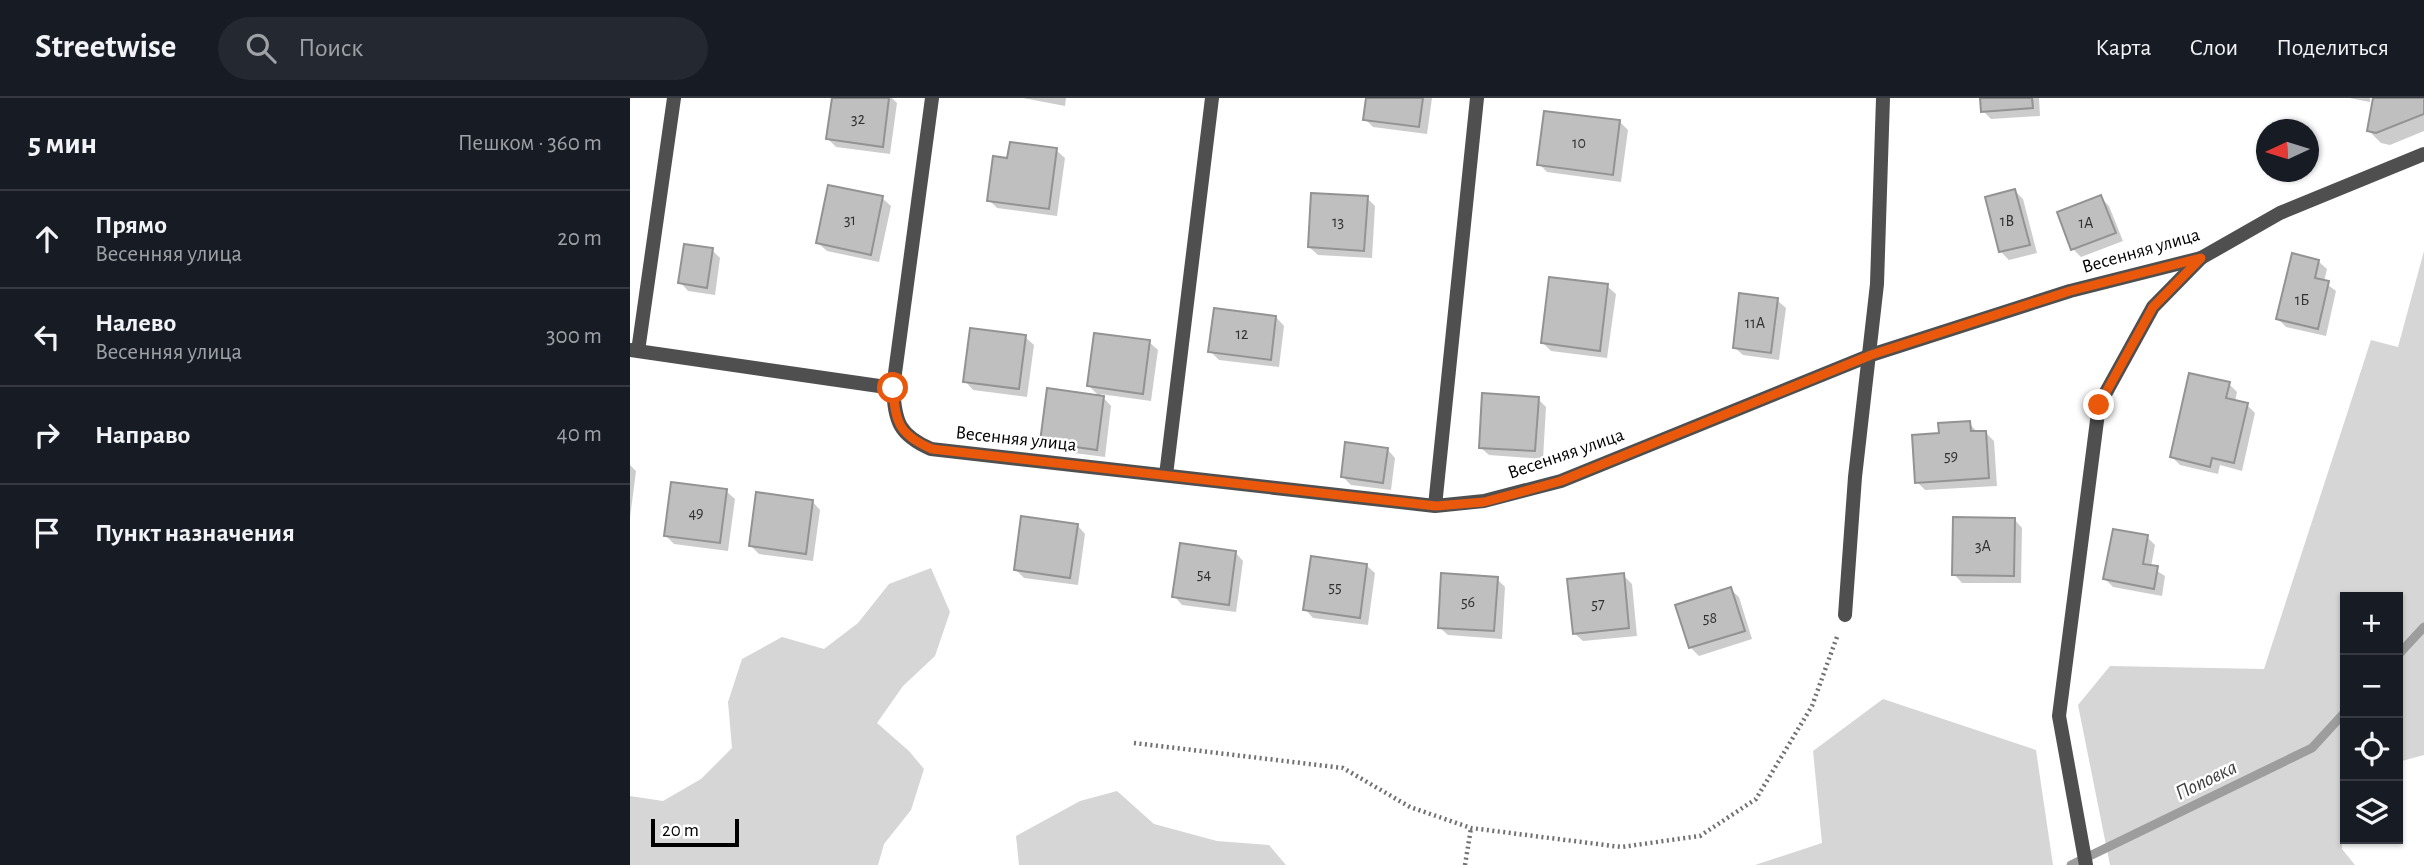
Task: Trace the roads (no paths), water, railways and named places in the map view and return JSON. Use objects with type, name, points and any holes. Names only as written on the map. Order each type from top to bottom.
[{"type":"street","points":[[674,98],[634,351],[893,388]]},
{"type":"street","name":"Весенняя улица","points":[[932,98],[893,388],[895,416],[910,440],[932,449],[1436,506],[1484,502],[1561,481],[1871,355],[2070,291],[2201,258],[2280,213],[2424,153]]},
{"type":"street","points":[[1166,475],[1212,98]]},
{"type":"street","points":[[1436,506],[1477,98]]},
{"type":"street","points":[[1846,615],[1855,477],[1871,355],[1883,98]]},
{"type":"street","points":[[2086,865],[2059,716],[2099,405],[2153,307],[2201,258]]},
{"type":"waterway","name":"Поповка","points":[[2403,650],[2424,627]]},
{"type":"waterway","name":"Поповка","points":[[2071,865],[2312,748],[2340,717]]}]
